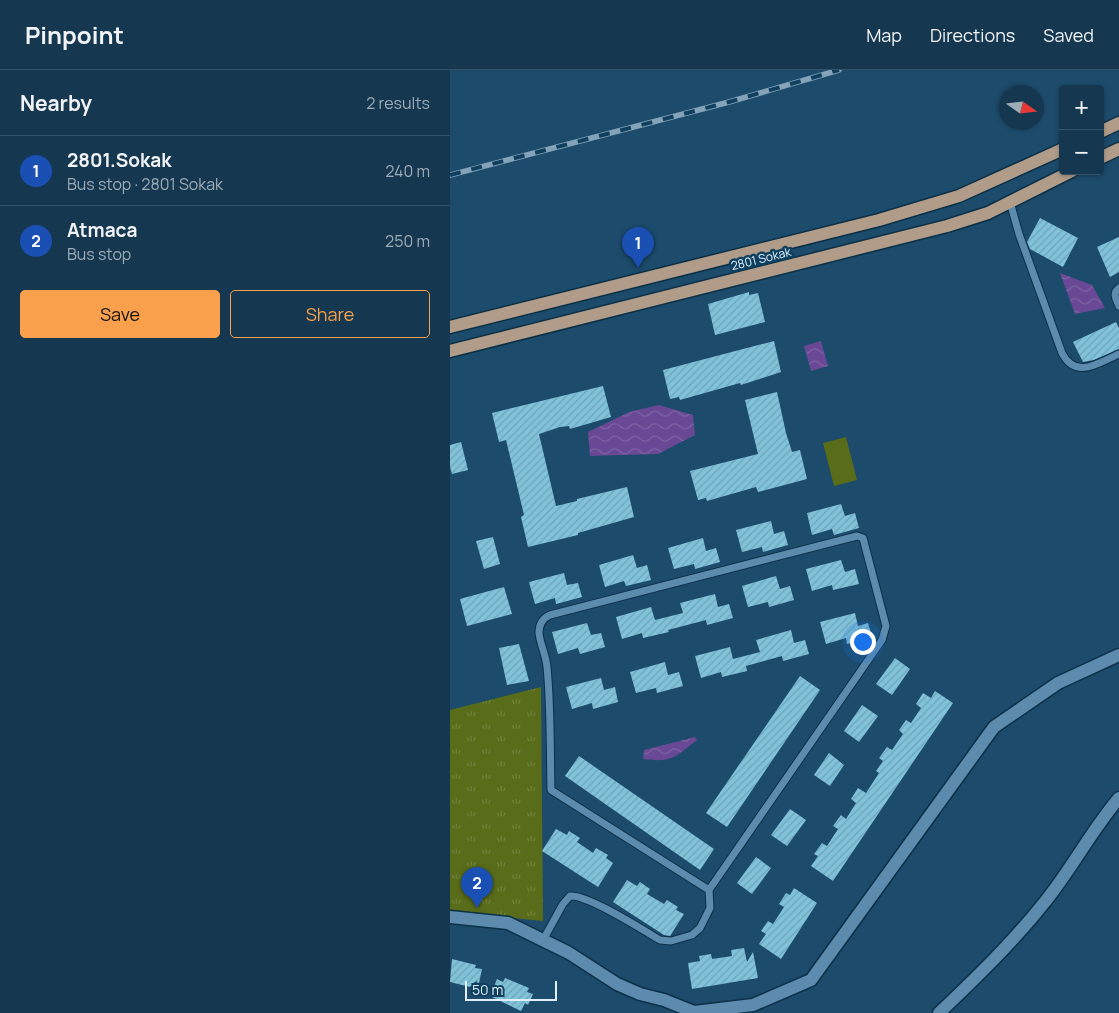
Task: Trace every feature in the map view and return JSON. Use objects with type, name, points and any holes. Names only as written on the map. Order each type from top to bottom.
[{"type":"main road","points":[[1104,130],[1119,123]]},
{"type":"main road","points":[[1104,156],[1119,149]]},
{"type":"main road","name":"2801 Sokak","points":[[450,327],[932,205],[986,185],[1059,151]]},
{"type":"main road","name":"2801 Sokak","points":[[450,351],[920,234],[988,213],[1064,175]]},
{"type":"street","points":[[450,917],[508,923],[569,953],[617,984],[640,994],[664,1000],[694,1012],[753,1005],[811,980],[994,727],[1058,683],[1119,656]]},
{"type":"street","points":[[939,1013],[999,956],[1045,902],[1105,814],[1119,798]]},
{"type":"lane","points":[[1010,202],[1062,353],[1067,362],[1078,368],[1085,369],[1119,354]]},
{"type":"lane","points":[[1119,288],[1115,292],[1119,306]]},
{"type":"lane","points":[[543,940],[563,904],[570,896],[575,895],[590,901],[660,940],[670,941],[692,935],[700,928],[710,908],[709,890],[882,640],[886,626],[864,538],[857,536],[550,615],[544,617],[541,623],[539,632],[547,663],[549,685],[550,790],[709,890]]},
{"type":"green space","points":[[846,437],[857,480],[834,486],[823,443]]},
{"type":"green space","points":[[541,687],[543,921],[450,912],[450,710]]},
{"type":"water","points":[[1060,273],[1092,285],[1105,308],[1075,314]]},
{"type":"water","points":[[821,341],[828,366],[811,371],[804,346]]},
{"type":"water","points":[[659,405],[693,415],[695,435],[658,454],[590,456],[588,432],[629,412]]},
{"type":"water","points":[[695,737],[697,740],[673,757],[661,760],[643,759],[644,750]]},
{"type":"building","points":[[1040,218],[1078,238],[1063,267],[1030,249],[1027,242]]},
{"type":"building","points":[[1119,237],[1119,272],[1110,277],[1097,247]]},
{"type":"building","points":[[749,292],[749,295],[758,293],[765,322],[715,335],[708,304]]},
{"type":"building","points":[[1116,322],[1119,328],[1119,349],[1094,360],[1083,362],[1073,342]]},
{"type":"building","points":[[774,341],[781,372],[741,385],[740,383],[680,400],[679,397],[670,399],[663,370]]},
{"type":"building","points":[[603,386],[611,417],[570,429],[569,426],[560,427],[539,434],[556,506],[627,487],[634,517],[578,533],[578,535],[528,547],[521,517],[524,515],[506,440],[499,442],[492,413]]},
{"type":"building","points":[[777,392],[792,452],[800,450],[807,479],[758,492],[756,487],[707,501],[706,498],[698,500],[690,471],[758,454],[745,400]]},
{"type":"building","points":[[461,442],[468,470],[452,474],[450,467],[450,445]]},
{"type":"building","points":[[841,504],[845,516],[855,513],[859,528],[834,535],[832,529],[812,535],[807,513]]},
{"type":"building","points":[[771,521],[774,534],[784,531],[788,545],[763,552],[762,547],[742,552],[736,530]]},
{"type":"building","points":[[493,537],[500,564],[484,569],[476,541]]},
{"type":"building","points":[[703,538],[706,551],[716,548],[720,562],[695,569],[694,564],[674,569],[668,548]]},
{"type":"building","points":[[633,555],[637,568],[647,565],[651,580],[626,586],[624,581],[605,587],[599,565]]},
{"type":"building","points":[[841,560],[845,572],[855,569],[859,584],[833,590],[832,585],[812,591],[806,569]]},
{"type":"building","points":[[564,573],[567,585],[578,583],[582,597],[556,604],[555,598],[535,604],[529,582]]},
{"type":"building","points":[[776,576],[780,589],[790,586],[794,600],[769,607],[768,602],[748,607],[742,586]]},
{"type":"building","points":[[504,587],[512,614],[467,626],[460,599]]},
{"type":"building","points":[[715,594],[718,607],[729,604],[733,618],[707,625],[706,620],[643,638],[642,633],[622,639],[616,617],[651,607],[655,620],[683,613],[680,603]]},
{"type":"building","points":[[855,613],[858,626],[868,623],[872,637],[847,644],[846,638],[826,644],[820,622]]},
{"type":"building","points":[[587,623],[591,635],[601,633],[605,647],[580,654],[578,648],[558,654],[552,632]]},
{"type":"building","points":[[791,630],[794,643],[805,640],[809,654],[783,661],[782,656],[746,666],[747,671],[722,677],[721,672],[701,678],[695,656],[730,647],[733,659],[760,652],[756,640]]},
{"type":"building","points":[[519,644],[529,681],[507,685],[499,648]]},
{"type":"building","points":[[895,658],[910,669],[892,695],[876,684]]},
{"type":"building","points":[[665,662],[668,675],[679,672],[683,686],[657,693],[656,688],[636,693],[630,672]]},
{"type":"building","points":[[800,676],[820,690],[727,827],[706,813]]},
{"type":"building","points":[[601,678],[604,690],[615,687],[618,702],[593,709],[592,703],[572,709],[566,687]]},
{"type":"building","points":[[935,691],[953,703],[833,881],[811,866],[818,856],[814,854],[822,843],[827,846],[838,829],[833,826],[841,815],[846,819],[856,803],[851,799],[858,788],[866,793],[879,773],[876,771],[883,761],[879,758],[887,747],[892,750],[903,734],[899,730],[906,720],[911,723],[921,708],[916,704],[923,693],[931,698]]},
{"type":"building","points":[[862,705],[878,716],[859,742],[844,731]]},
{"type":"building","points":[[829,753],[844,765],[830,786],[814,775]]},
{"type":"building","points":[[579,756],[714,849],[700,870],[565,776]]},
{"type":"building","points":[[790,809],[806,820],[787,846],[771,835]]},
{"type":"building","points":[[556,829],[567,835],[569,831],[580,838],[577,842],[593,853],[596,848],[608,855],[606,858],[613,863],[598,887],[542,851]]},
{"type":"building","points":[[756,857],[771,868],[752,894],[737,883]]},
{"type":"building","points":[[627,880],[637,886],[640,882],[650,889],[647,894],[664,904],[667,900],[678,907],[676,910],[684,914],[670,936],[664,935],[613,902]]},
{"type":"building","points":[[794,888],[817,903],[781,959],[759,944],[766,934],[761,931],[768,921],[773,924],[784,907],[779,904],[786,893],[790,895]]},
{"type":"building","points":[[744,948],[747,962],[753,952],[758,978],[692,989],[688,963],[700,961],[699,956],[711,954],[712,959],[732,956],[731,950]]},
{"type":"building","points":[[452,959],[476,965],[475,968],[482,969],[479,983],[475,982],[474,988],[450,982]]},
{"type":"building","points":[[505,978],[529,988],[527,992],[533,994],[528,1005],[525,1003],[521,1011],[492,997],[497,979],[503,982]]},
{"type":"railway","points":[[450,175],[729,102],[839,70]]},
{"type":"place","name":"2801.Sokak","points":[[638,268]]},
{"type":"place","name":"Atmaca","points":[[477,908]]}]
